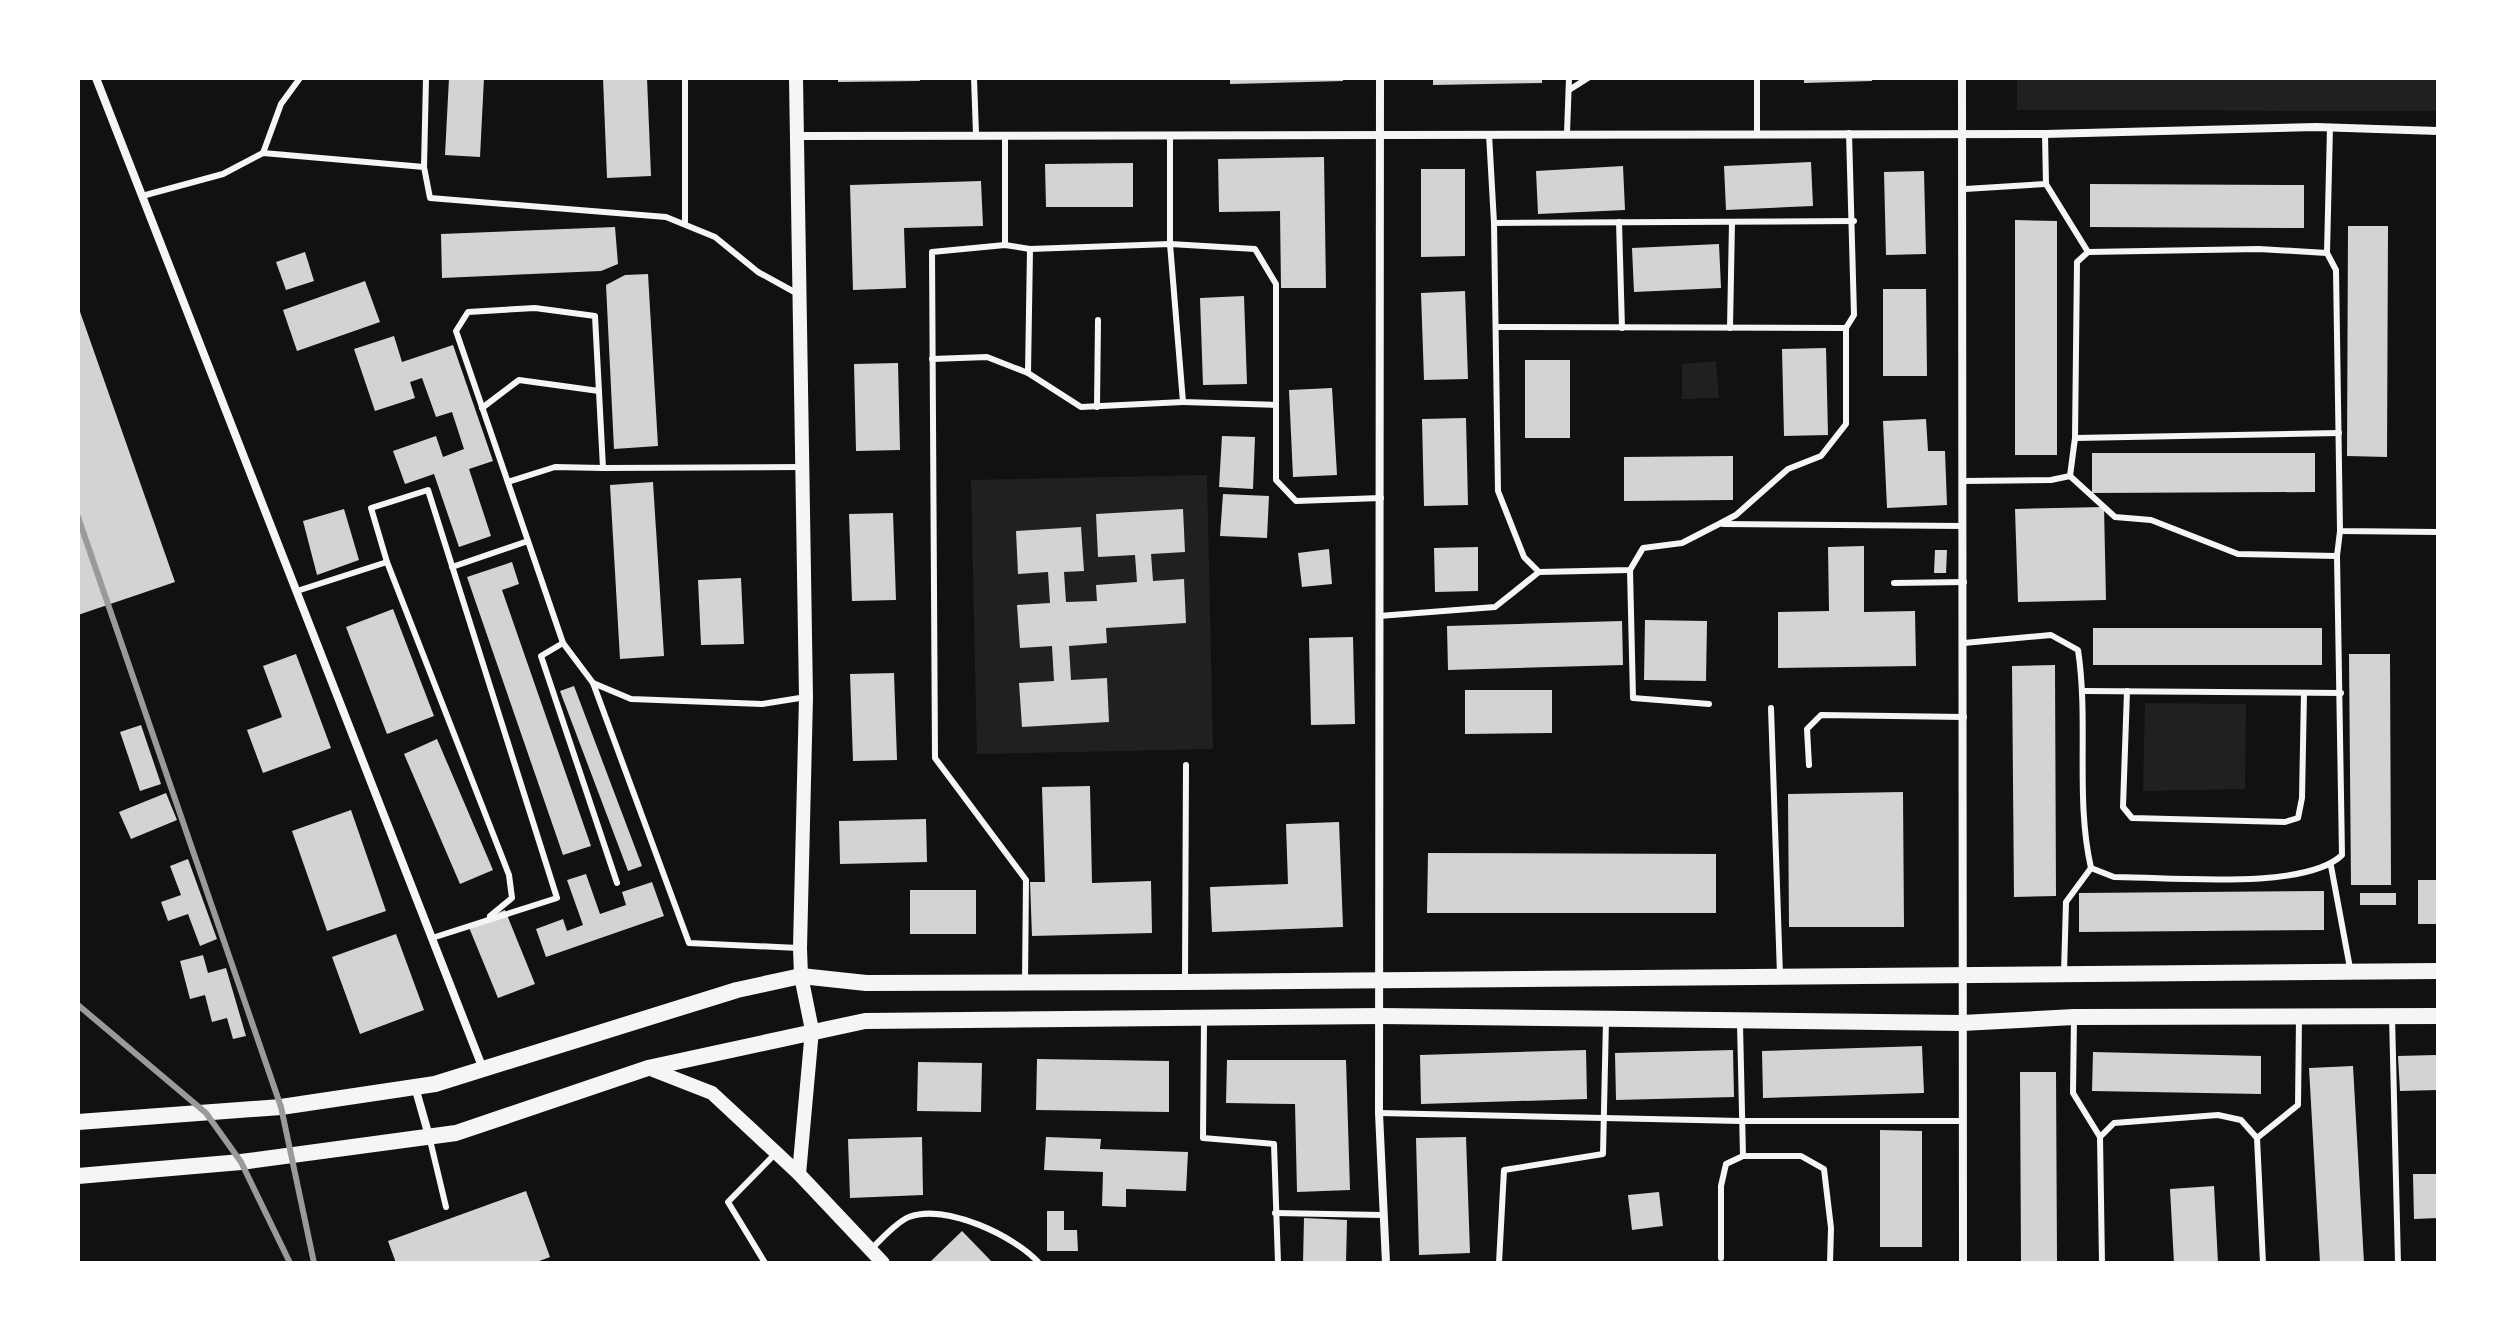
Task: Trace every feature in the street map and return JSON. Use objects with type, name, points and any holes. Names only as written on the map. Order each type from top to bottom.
[{"type":"main road","points":[[78,1122],[281,1107],[415,1087],[737,990],[801,976],[866,983],[2438,971]]},
{"type":"main road","points":[[78,1176],[241,1162],[456,1133],[648,1068],[812,1030],[865,1021],[1204,1021],[1381,1016],[1962,1023],[2074,1017],[2438,1016]]},
{"type":"street","points":[[96,78],[483,1069]]},
{"type":"street","points":[[796,78],[806,697],[800,948],[801,976],[812,1030],[799,1174]]},
{"type":"street","points":[[1380,78],[1379,1113],[1386,1263]]},
{"type":"street","points":[[1962,78],[1961,132],[1965,189],[1963,1263]]},
{"type":"street","points":[[796,136],[2045,134],[2330,127],[2438,131]]},
{"type":"street","points":[[648,1068],[712,1093],[777,1152],[883,1263]]},
{"type":"street","points":[[415,1087],[429,1137]]},
{"type":"lane","points":[[263,153],[281,104],[300,78]]},
{"type":"lane","points":[[426,78],[424,167],[430,198],[666,217],[715,237],[758,272],[800,296]]},
{"type":"lane","points":[[685,78],[685,224]]},
{"type":"lane","points":[[974,78],[976,134]]},
{"type":"lane","points":[[1567,133],[1569,78]]},
{"type":"lane","points":[[1569,90],[1588,78]]},
{"type":"lane","points":[[1757,78],[1757,134]]},
{"type":"lane","points":[[2091,868],[2114,877],[2287,877],[2331,866],[2342,855],[2336,270],[2327,253],[2330,127]]},
{"type":"lane","points":[[1709,704],[1633,698],[1630,570],[1643,548],[1682,543],[1736,515],[1788,469],[1821,456],[1846,424],[1846,328],[1854,315],[1854,221],[1849,133]]},
{"type":"lane","points":[[1489,134],[1494,223],[1498,491],[1524,557],[1539,572]]},
{"type":"lane","points":[[2045,134],[2046,184],[2088,252]]},
{"type":"lane","points":[[1170,136],[1170,244],[1183,402]]},
{"type":"lane","points":[[1005,138],[1005,245]]},
{"type":"lane","points":[[142,196],[223,174],[263,153],[424,167]]},
{"type":"lane","points":[[1965,189],[2046,184]]},
{"type":"lane","points":[[1494,223],[1854,221]]},
{"type":"lane","points":[[1619,222],[1622,328]]},
{"type":"lane","points":[[1730,328],[1732,222]]},
{"type":"lane","points":[[1025,982],[1026,880],[935,758],[932,252],[1005,245],[1030,249],[1170,244],[1255,249],[1276,284],[1276,480],[1296,501],[1381,498]]},
{"type":"lane","points":[[1028,373],[1030,249]]},
{"type":"lane","points":[[2070,476],[2075,438],[2077,262],[2088,252],[2259,249],[2327,253]]},
{"type":"lane","points":[[603,468],[595,316],[535,308],[468,312],[456,331],[563,643],[593,683],[689,943],[800,948]]},
{"type":"lane","points":[[1097,407],[1098,320]]},
{"type":"lane","points":[[1496,327],[1846,328]]},
{"type":"lane","points":[[932,359],[987,357],[1028,373],[1081,407],[1183,402],[1276,405]]},
{"type":"lane","points":[[482,408],[519,380],[599,391]]},
{"type":"lane","points":[[2075,438],[2339,433]]},
{"type":"lane","points":[[508,482],[555,467],[803,467]]},
{"type":"lane","points":[[1964,481],[2051,480],[2070,476]]},
{"type":"lane","points":[[2070,476],[2115,517],[2151,520],[2238,554],[2337,556]]},
{"type":"lane","points":[[432,938],[557,898],[428,490],[371,508],[387,562],[509,875],[512,898],[484,921]]},
{"type":"lane","points":[[1719,524],[1964,526]]},
{"type":"lane","points":[[2340,531],[2438,532]]},
{"type":"lane","points":[[452,567],[528,541]]},
{"type":"lane","points":[[297,591],[387,562]]},
{"type":"lane","points":[[1379,616],[1495,607],[1539,572],[1630,570]]},
{"type":"lane","points":[[1894,583],[1964,582]]},
{"type":"lane","points":[[1964,643],[2051,635],[2078,650],[2084,691],[2085,840],[2091,868],[2066,902],[2064,974]]},
{"type":"lane","points":[[563,643],[541,656],[617,883]]},
{"type":"lane","points":[[593,683],[631,699],[762,704],[806,697]]},
{"type":"lane","points":[[2084,691],[2341,693]]},
{"type":"lane","points":[[2127,691],[2123,807],[2132,818],[2285,822],[2298,818],[2302,798],[2304,693]]},
{"type":"lane","points":[[1771,708],[1780,975]]},
{"type":"lane","points":[[1809,765],[1807,729],[1821,715],[1964,717]]},
{"type":"lane","points":[[1185,982],[1186,765]]},
{"type":"lane","points":[[2331,866],[2350,970]]},
{"type":"lane","points":[[2257,1138],[2298,1105],[2299,1015]]},
{"type":"lane","points":[[2392,1016],[2398,1263]]},
{"type":"lane","points":[[2074,1017],[2073,1093],[2100,1137],[2102,1263]]},
{"type":"lane","points":[[1499,1263],[1504,1170],[1603,1154],[1606,1019]]},
{"type":"lane","points":[[1740,1020],[1743,1156]]},
{"type":"lane","points":[[1204,1021],[1203,1138],[1274,1144],[1278,1263]]},
{"type":"lane","points":[[1379,1113],[1741,1121],[1963,1121]]},
{"type":"lane","points":[[2100,1137],[2114,1123],[2218,1115],[2241,1120],[2257,1138],[2263,1263]]},
{"type":"lane","points":[[429,1137],[446,1207]]},
{"type":"lane","points":[[765,1263],[728,1202],[777,1152]]},
{"type":"lane","points":[[1721,1258],[1721,1186],[1726,1164],[1743,1156],[1801,1156],[1824,1169],[1831,1228],[1830,1263]]},
{"type":"lane","points":[[1275,1213],[1382,1215]]},
{"type":"lane","points":[[871,1249],[909,1217],[962,1216],[1030,1252],[1039,1263]]},
{"type":"shaded area","points":[[2017,78],[2438,78],[2438,111],[2017,110]]},
{"type":"shaded area","points":[[1716,361],[1719,398],[1682,399],[1682,364]]},
{"type":"shaded area","points":[[1207,475],[1213,749],[977,754],[971,480]]},
{"type":"shaded area","points":[[2145,703],[2246,704],[2245,789],[2143,791]]},
{"type":"building","points":[[449,78],[484,78],[480,157],[445,155]]},
{"type":"building","points":[[603,78],[647,78],[651,176],[607,178]]},
{"type":"building","points":[[838,78],[920,78],[920,81],[838,82]]},
{"type":"building","points":[[1230,78],[1343,78],[1343,81],[1230,84]]},
{"type":"building","points":[[1433,78],[1542,78],[1542,83],[1433,85]]},
{"type":"building","points":[[1804,78],[1872,78],[1872,81],[1804,83]]},
{"type":"building","points":[[1324,157],[1326,288],[1281,288],[1280,211],[1219,212],[1218,159]]},
{"type":"building","points":[[1811,162],[1813,206],[1726,210],[1724,166]]},
{"type":"building","points":[[1133,163],[1133,207],[1046,207],[1045,164]]},
{"type":"building","points":[[1623,166],[1625,210],[1538,214],[1536,171]]},
{"type":"building","points":[[1421,169],[1465,169],[1465,256],[1421,257]]},
{"type":"building","points":[[1924,171],[1926,254],[1886,255],[1884,172]]},
{"type":"building","points":[[981,181],[983,226],[904,228],[906,288],[853,290],[850,185]]},
{"type":"building","points":[[2090,184],[2304,185],[2304,228],[2090,227]]},
{"type":"building","points":[[2015,220],[2057,221],[2057,455],[2015,455]]},
{"type":"building","points":[[2348,226],[2388,226],[2387,457],[2347,456]]},
{"type":"building","points":[[615,227],[618,264],[601,271],[442,278],[441,234]]},
{"type":"building","points":[[1719,244],[1721,288],[1634,292],[1632,248]]},
{"type":"building","points":[[305,252],[314,281],[286,290],[276,262]]},
{"type":"building","points":[[648,274],[658,446],[614,449],[606,285],[625,275]]},
{"type":"building","points":[[365,281],[380,322],[297,351],[283,310]]},
{"type":"building","points":[[1883,289],[1926,289],[1927,376],[1883,376]]},
{"type":"building","points":[[1465,291],[1468,379],[1424,380],[1421,293]]},
{"type":"building","points":[[1244,296],[1247,384],[1203,385],[1200,298]]},
{"type":"building","points":[[78,306],[175,582],[78,615]]},
{"type":"building","points":[[394,336],[402,362],[453,345],[493,461],[469,469],[491,536],[459,547],[434,474],[405,484],[393,451],[436,436],[443,457],[464,449],[452,412],[436,417],[422,378],[410,382],[415,398],[375,411],[354,349]]},
{"type":"building","points":[[1826,348],[1828,435],[1784,436],[1782,349]]},
{"type":"building","points":[[1525,360],[1570,360],[1570,438],[1525,438]]},
{"type":"building","points":[[898,363],[900,450],[856,451],[854,364]]},
{"type":"building","points":[[1332,388],[1337,475],[1293,477],[1289,390]]},
{"type":"building","points":[[1466,418],[1468,505],[1424,506],[1422,419]]},
{"type":"building","points":[[1926,419],[1928,451],[1945,451],[1947,505],[1887,508],[1883,421]]},
{"type":"building","points":[[1222,436],[1255,437],[1253,489],[1219,487]]},
{"type":"building","points":[[2092,453],[2315,453],[2315,492],[2092,493]]},
{"type":"building","points":[[1733,456],[1733,500],[1624,501],[1624,457]]},
{"type":"building","points":[[653,482],[664,656],[620,659],[610,485]]},
{"type":"building","points":[[1223,494],[1269,496],[1267,538],[1220,536]]},
{"type":"building","points":[[2104,507],[2106,600],[2018,602],[2015,509]]},
{"type":"building","points":[[344,509],[359,560],[317,575],[303,521]]},
{"type":"building","points":[[1183,509],[1185,552],[1151,554],[1153,581],[1184,579],[1186,623],[1106,628],[1107,643],[1069,646],[1071,680],[1107,678],[1109,722],[1022,727],[1019,683],[1054,681],[1052,646],[1020,648],[1017,605],[1050,603],[1048,572],[1018,574],[1016,531],[1081,527],[1084,571],[1064,572],[1066,602],[1097,601],[1096,585],[1137,582],[1135,555],[1098,557],[1096,514]]},
{"type":"building","points":[[893,513],[896,600],[852,601],[849,514]]},
{"type":"building","points":[[1864,546],[1864,612],[1915,611],[1916,666],[1778,668],[1778,612],[1829,611],[1828,547]]},
{"type":"building","points":[[1478,547],[1478,591],[1435,592],[1434,548]]},
{"type":"building","points":[[1329,549],[1332,584],[1302,587],[1298,553]]},
{"type":"building","points":[[1935,550],[1947,550],[1946,573],[1934,573]]},
{"type":"building","points":[[512,562],[519,584],[502,590],[591,846],[563,855],[467,577]]},
{"type":"building","points":[[741,578],[744,644],[701,645],[698,580]]},
{"type":"building","points":[[393,609],[434,716],[387,734],[346,627]]},
{"type":"building","points":[[1645,620],[1707,621],[1706,681],[1644,680]]},
{"type":"building","points":[[1622,621],[1623,665],[1448,670],[1447,626]]},
{"type":"building","points":[[2093,628],[2322,628],[2322,665],[2093,665]]},
{"type":"building","points":[[1353,637],[1355,724],[1311,725],[1309,638]]},
{"type":"building","points":[[296,654],[331,748],[263,773],[247,730],[282,717],[263,666]]},
{"type":"building","points":[[2349,654],[2390,654],[2391,885],[2351,885]]},
{"type":"building","points":[[2055,665],[2056,896],[2014,897],[2012,666]]},
{"type":"building","points":[[894,673],[897,760],[853,761],[850,674]]},
{"type":"building","points":[[574,686],[642,866],[628,871],[560,691]]},
{"type":"building","points":[[1465,690],[1552,690],[1552,733],[1465,734]]},
{"type":"building","points":[[141,725],[161,784],[140,791],[120,732]]},
{"type":"building","points":[[437,739],[493,870],[460,884],[404,754]]},
{"type":"building","points":[[1090,786],[1092,883],[1151,881],[1152,933],[1032,936],[1030,882],[1045,882],[1042,787]]},
{"type":"building","points":[[1903,792],[1904,927],[1789,927],[1788,794]]},
{"type":"building","points":[[166,793],[177,820],[131,839],[119,812]]},
{"type":"building","points":[[351,810],[386,911],[327,931],[292,831]]},
{"type":"building","points":[[926,819],[927,862],[840,864],[839,821]]},
{"type":"building","points":[[1339,822],[1343,927],[1212,932],[1210,887],[1288,884],[1286,824]]},
{"type":"building","points":[[1428,853],[1716,854],[1716,913],[1427,913]]},
{"type":"building","points":[[188,859],[217,939],[200,946],[188,914],[168,921],[161,902],[181,895],[170,866]]},
{"type":"building","points":[[586,874],[600,914],[626,905],[622,892],[652,882],[664,916],[546,957],[536,929],[563,919],[567,931],[583,925],[567,880]]},
{"type":"building","points":[[2418,880],[2438,880],[2438,924],[2418,924]]},
{"type":"building","points":[[910,890],[976,890],[976,934],[910,934]]},
{"type":"building","points":[[2324,891],[2324,930],[2079,932],[2079,893]]},
{"type":"building","points":[[2360,893],[2396,893],[2396,905],[2360,905]]},
{"type":"building","points":[[505,910],[535,984],[498,998],[468,925]]},
{"type":"building","points":[[396,934],[424,1010],[360,1034],[332,957]]},
{"type":"building","points":[[203,955],[208,973],[226,968],[246,1036],[233,1039],[227,1018],[212,1022],[205,995],[190,999],[180,961]]},
{"type":"building","points":[[1922,1046],[1924,1093],[1763,1098],[1762,1051]]},
{"type":"building","points":[[1586,1050],[1587,1099],[1421,1104],[1420,1055]]},
{"type":"building","points":[[1733,1050],[1734,1097],[1616,1100],[1615,1053]]},
{"type":"building","points":[[2093,1052],[2261,1056],[2261,1094],[2092,1091]]},
{"type":"building","points":[[2436,1055],[2438,1090],[2400,1091],[2398,1056]]},
{"type":"building","points":[[1037,1059],[1169,1061],[1169,1112],[1036,1110]]},
{"type":"building","points":[[1227,1060],[1346,1060],[1350,1190],[1297,1192],[1295,1104],[1226,1103]]},
{"type":"building","points":[[918,1062],[982,1063],[981,1112],[917,1111]]},
{"type":"building","points":[[2353,1066],[2364,1263],[2320,1263],[2309,1068]]},
{"type":"building","points":[[2020,1072],[2056,1072],[2057,1263],[2021,1263]]},
{"type":"building","points":[[1880,1130],[1922,1131],[1922,1247],[1880,1247]]},
{"type":"building","points":[[922,1137],[923,1195],[850,1198],[848,1139]]},
{"type":"building","points":[[1046,1137],[1101,1139],[1100,1149],[1188,1152],[1186,1191],[1126,1189],[1126,1207],[1102,1206],[1103,1172],[1044,1170]]},
{"type":"building","points":[[1466,1137],[1470,1253],[1419,1255],[1416,1138]]},
{"type":"building","points":[[2413,1174],[2438,1174],[2438,1218],[2414,1219]]},
{"type":"building","points":[[2214,1186],[2218,1263],[2174,1263],[2170,1189]]},
{"type":"building","points":[[526,1191],[550,1257],[534,1263],[396,1263],[388,1241]]},
{"type":"building","points":[[1659,1192],[1663,1226],[1632,1230],[1628,1195]]},
{"type":"building","points":[[1047,1211],[1064,1211],[1064,1230],[1077,1230],[1078,1251],[1047,1251]]},
{"type":"building","points":[[1304,1218],[1347,1220],[1346,1263],[1303,1263]]},
{"type":"building","points":[[962,1231],[993,1263],[929,1263]]},
{"type":"railway","points":[[78,517],[281,1107],[314,1263]]},
{"type":"railway","points":[[78,1005],[206,1113],[241,1162],[290,1263]]}]
